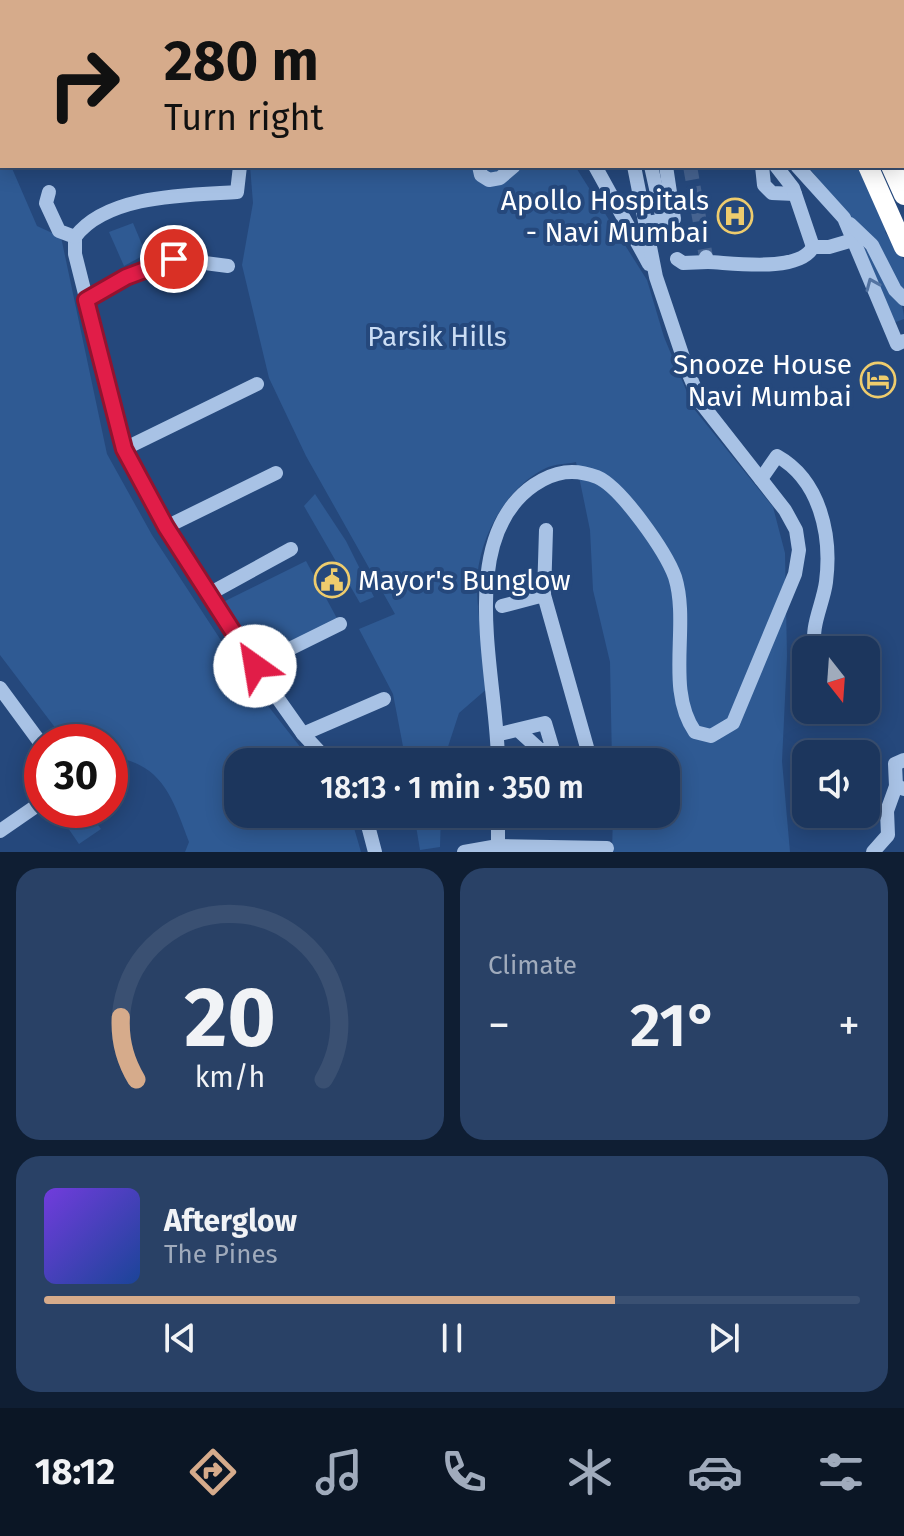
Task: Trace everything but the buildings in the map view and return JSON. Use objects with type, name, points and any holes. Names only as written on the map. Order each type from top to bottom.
[{"type":"highway","points":[[869,168],[904,247]]},
{"type":"highway","points":[[892,168],[904,195]]},
{"type":"street","points":[[240,168],[237,192],[139,200],[89,225],[75,237],[75,254],[124,449],[166,527],[255,666],[316,748]]},
{"type":"street","points":[[479,168],[481,175],[489,180],[500,178],[512,168]]},
{"type":"street","points":[[502,748],[507,730],[484,589],[491,550],[509,513],[525,491],[549,475],[577,471],[601,479],[629,507],[665,556],[680,605],[684,711],[695,732],[711,736],[724,731],[738,713],[795,574],[796,535],[785,510],[701,403],[656,277],[596,168]]},
{"type":"street","points":[[634,168],[656,277]]},
{"type":"street","points":[[651,168],[663,220]]},
{"type":"street","points":[[646,223],[675,216],[666,168]]},
{"type":"street","points":[[762,168],[764,185],[772,193],[794,191],[808,179]]},
{"type":"street","points":[[777,168],[794,191],[813,247]]},
{"type":"street","points":[[799,168],[872,245],[895,290],[904,299]]},
{"type":"street","points":[[49,192],[46,203],[59,231],[75,237]]},
{"type":"street","points":[[844,218],[897,326],[904,359]]},
{"type":"street","points":[[813,247],[829,247],[853,240]]},
{"type":"street","points":[[677,259],[683,263],[707,259],[787,263],[806,256],[813,247]]},
{"type":"street","points":[[86,300],[126,277],[174,259],[228,266]]},
{"type":"street","points":[[124,449],[257,384]]},
{"type":"street","points":[[761,479],[777,456],[804,476],[816,495],[826,581],[815,636]]},
{"type":"street","points":[[166,527],[276,473]]},
{"type":"street","points":[[546,530],[544,595],[587,748]]},
{"type":"street","points":[[796,535],[814,535],[824,545]]},
{"type":"street","points":[[209,594],[291,549]]},
{"type":"street","points":[[502,606],[544,595]]},
{"type":"street","points":[[255,666],[340,624]]},
{"type":"street","points":[[0,688],[27,724]]},
{"type":"street","points":[[303,734],[384,699]]},
{"type":"street","points":[[507,730],[524,748]]},
{"type":"street","points":[[873,852],[888,832],[887,811],[900,788],[895,764],[904,760]]},
{"type":"street","points":[[0,831],[24,814]]},
{"type":"street","points":[[369,828],[375,852]]},
{"type":"street","points":[[498,828],[498,849]]},
{"type":"street","points":[[888,832],[904,837]]},
{"type":"street","points":[[464,852],[607,848]]},
{"type":"green space","points":[[0,168],[12,168],[37,226],[61,237],[107,454],[152,535],[243,674],[301,748],[224,748],[224,828],[354,828],[361,852],[185,852],[189,842],[171,797],[154,775],[128,760],[128,724],[52,724],[0,655]]},
{"type":"green space","name":"Parsik Hills","points":[[250,168],[576,168],[647,280],[664,337],[694,409],[773,507],[785,553],[787,657],[782,761],[790,852],[612,852],[613,828],[680,828],[680,748],[612,748],[610,662],[593,590],[590,530],[576,462],[549,467],[531,477],[505,503],[487,536],[481,554],[477,590],[489,687],[459,713],[448,748],[403,748],[393,694],[359,629],[395,614],[306,456],[269,378],[242,265],[253,203]]},
{"type":"green space","points":[[810,168],[861,168],[887,227],[885,232],[904,260],[904,294]]},
{"type":"green space","points":[[133,223],[146,254],[124,266],[109,232]]},
{"type":"green space","points":[[855,241],[872,255],[888,276],[899,298],[904,319],[893,323]]},
{"type":"green space","points":[[315,494],[346,541],[374,597],[360,603],[304,506]]},
{"type":"green space","points":[[306,561],[340,624],[255,666],[217,605]]},
{"type":"green space","points":[[68,828],[101,829],[79,844]]},
{"type":"green space","points":[[416,828],[441,828],[440,847],[420,850]]},
{"type":"tunnel","points":[[690,168],[706,257]]},
{"type":"place","name":"Apollo Hospitals - Navi Mumbai","points":[[735,216]]},
{"type":"place","name":"Snooze House Navi Mumbai","points":[[878,380]]},
{"type":"place","name":"Mayor's Bunglow","points":[[332,580]]},
{"type":"route","points":[[174,259],[126,277],[86,300],[124,449],[166,527],[255,666]]}]
